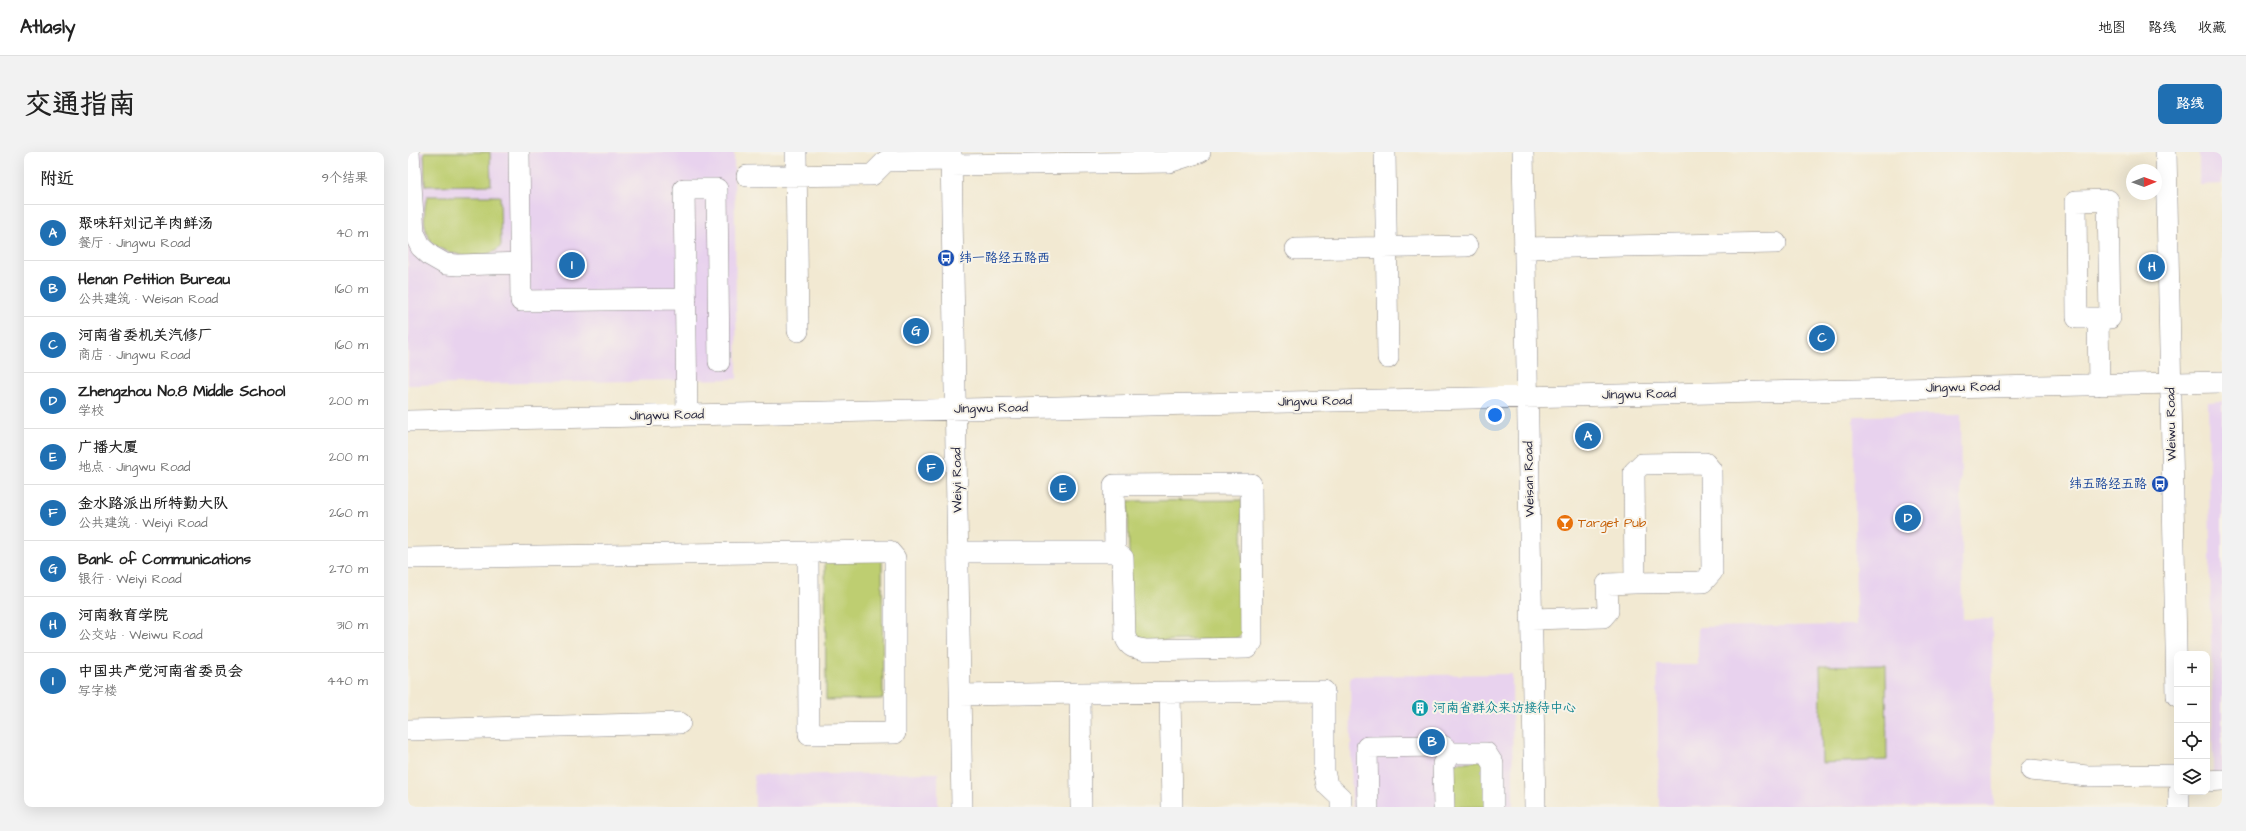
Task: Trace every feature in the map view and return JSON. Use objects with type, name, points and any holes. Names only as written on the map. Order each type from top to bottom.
[{"type":"street","points":[[409,152],[414,233],[422,247],[431,256],[445,264],[520,263]]},
{"type":"street","points":[[519,152],[521,301],[686,299]]},
{"type":"street","points":[[796,152],[798,331]]},
{"type":"street","points":[[872,152],[872,175]]},
{"type":"street","points":[[747,176],[872,175],[886,160],[951,159],[1169,162],[1200,152]]},
{"type":"street","points":[[1385,152],[1388,358]]},
{"type":"street","name":"Weisan Road","points":[[1523,152],[1535,807]]},
{"type":"street","name":"Weiwu Road","points":[[2166,152],[2177,687]]},
{"type":"street","name":"Weiyi Road","points":[[951,159],[962,807]]},
{"type":"street","points":[[687,414],[684,189],[717,189],[720,362]]},
{"type":"street","points":[[2108,200],[2110,318],[2098,318],[2077,318],[2076,201],[2108,200]]},
{"type":"street","points":[[1524,248],[1776,243]]},
{"type":"street","points":[[1296,249],[1467,246]]},
{"type":"street","points":[[2098,318],[2099,385]]},
{"type":"street","name":"Jingwu Road","points":[[408,420],[2222,382]]},
{"type":"street","points":[[1531,619],[1603,618],[1608,611],[1607,584],[1702,582],[1712,572],[1711,470],[1705,463],[1642,464],[1634,472],[1636,583]]},
{"type":"street","points":[[958,552],[1115,552],[1124,558],[1125,636],[1128,644],[1133,648],[1146,650],[1246,648],[1252,642],[1250,484],[1114,485],[1115,552]]},
{"type":"street","points":[[408,558],[808,552],[882,551],[889,552],[894,558],[895,733],[809,734],[808,552]]},
{"type":"street","points":[[960,695],[1324,691],[1324,771],[1327,785],[1341,798],[1341,807]]},
{"type":"street","points":[[1170,692],[1172,807]]},
{"type":"street","points":[[1080,694],[1081,807]]},
{"type":"street","points":[[408,730],[680,723]]},
{"type":"street","points":[[1368,807],[1367,747],[1443,746],[1451,753],[1486,753],[1493,764],[1493,807]]},
{"type":"street","points":[[1444,807],[1443,764],[1451,753]]},
{"type":"street","points":[[2031,770],[2087,776],[2174,775]]},
{"type":"street","points":[[2210,781],[2222,780]]},
{"type":"street","points":[[2179,795],[2179,807]]},
{"type":"shaded area","points":[[408,152],[734,152],[737,379],[408,385]]},
{"type":"shaded area","points":[[2199,152],[2222,152],[2222,184],[2199,185]]},
{"type":"shaded area","points":[[2222,401],[2222,773],[2213,773],[2208,402]]},
{"type":"shaded area","points":[[1960,415],[1963,619],[1992,619],[1994,806],[1659,807],[1657,665],[1698,665],[1698,627],[1856,625],[1854,416]]},
{"type":"shaded area","points":[[1512,674],[1513,807],[1352,807],[1350,676]]},
{"type":"shaded area","points":[[938,773],[938,807],[755,807],[754,775]]},
{"type":"green space","points":[[424,152],[490,152],[491,185],[425,186]]},
{"type":"green space","points":[[427,196],[500,196],[501,246],[492,253],[475,256],[448,252],[434,244],[429,238],[424,222]]},
{"type":"green space","points":[[1242,500],[1243,633],[1236,639],[1142,641],[1134,635],[1130,623],[1128,501]]},
{"type":"green space","points":[[825,557],[882,557],[883,699],[826,700]]},
{"type":"green space","points":[[1886,665],[1887,760],[1822,763],[1820,666]]},
{"type":"green space","points":[[1484,760],[1488,807],[1453,807],[1452,772],[1454,763]]},
{"type":"place","name":"纬一路经五路西","points":[[946,258]]},
{"type":"place","name":"中国共产党河南省委员会","points":[[572,265]]},
{"type":"place","name":"河南教育学院","points":[[2152,267]]},
{"type":"place","name":"Bank of Communications","points":[[916,331]]},
{"type":"place","name":"河南省委机关汽修厂","points":[[1822,338]]},
{"type":"place","name":"聚味轩刘记羊肉鲜汤","points":[[1588,436]]},
{"type":"place","name":"金水路派出所特勤大队","points":[[931,468]]},
{"type":"place","name":"纬五路经五路","points":[[2160,484]]},
{"type":"place","name":"广播大厦","points":[[1063,488]]},
{"type":"place","name":"Zhengzhou No.8 Middle School","points":[[1908,518]]},
{"type":"place","name":"Target Pub","points":[[1565,523]]},
{"type":"place","name":"河南省群众来访接待中心","points":[[1420,708]]},
{"type":"place","name":"Henan Petition Bureau","points":[[1432,742]]}]
